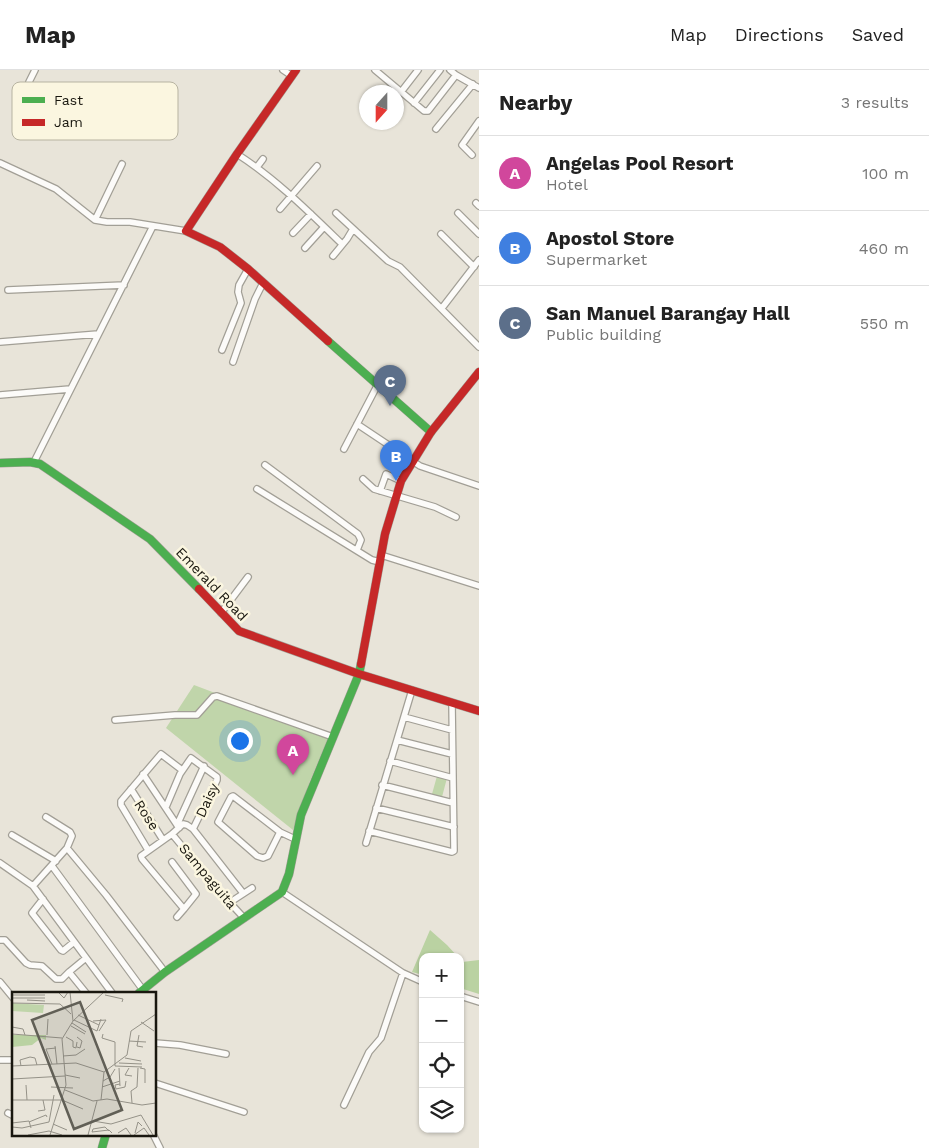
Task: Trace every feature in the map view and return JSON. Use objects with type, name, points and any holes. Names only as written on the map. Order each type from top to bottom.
[{"type":"street","points":[[29,82],[35,70]]},
{"type":"street","points":[[186,231],[294,73],[283,70]]},
{"type":"street","points":[[375,70],[393,85]]},
{"type":"street","points":[[404,88],[418,70]]},
{"type":"street","points":[[414,103],[440,70]]},
{"type":"street","points":[[450,70],[479,88]]},
{"type":"street","points":[[404,95],[424,111],[428,111],[456,75]]},
{"type":"street","points":[[436,129],[473,84]]},
{"type":"street","points":[[472,155],[462,146],[462,143],[479,120]]},
{"type":"street","points":[[237,154],[257,166],[291,195],[342,244]]},
{"type":"street","points":[[257,166],[263,159]]},
{"type":"street","points":[[0,163],[56,189],[94,220],[130,222],[186,231],[220,247],[431,432]]},
{"type":"street","points":[[94,220],[122,164]]},
{"type":"street","points":[[280,209],[317,166]]},
{"type":"street","points":[[336,213],[388,261],[400,267],[479,347]]},
{"type":"street","points":[[458,213],[479,234]]},
{"type":"street","points":[[293,233],[311,214]]},
{"type":"street","points":[[0,463],[34,462],[152,226]]},
{"type":"street","points":[[305,248],[324,227]]},
{"type":"street","points":[[333,256],[353,229]]},
{"type":"street","points":[[441,234],[474,266]]},
{"type":"street","points":[[442,308],[479,260]]},
{"type":"street","points":[[222,350],[241,303],[238,292],[239,285],[248,270]]},
{"type":"street","points":[[233,362],[255,299],[263,283]]},
{"type":"street","points":[[8,290],[124,285]]},
{"type":"street","points":[[0,342],[98,334]]},
{"type":"street","points":[[12,835],[54,863],[141,991],[165,972],[282,892],[288,874],[294,839],[304,808],[359,674],[380,558],[401,481],[431,432],[479,372]]},
{"type":"street","points":[[344,449],[377,386]]},
{"type":"street","points":[[0,395],[70,389]]},
{"type":"street","points":[[357,424],[425,468],[479,486]]},
{"type":"street","name":"Emerald Road","points":[[34,462],[40,464],[150,539],[242,633],[359,674],[479,711]]},
{"type":"street","points":[[265,465],[358,534],[361,540],[356,550]]},
{"type":"street","points":[[380,491],[386,474],[401,481]]},
{"type":"street","points":[[363,480],[371,488],[435,507],[456,517]]},
{"type":"street","points":[[257,489],[372,560],[380,558],[479,586]]},
{"type":"street","points":[[221,613],[248,576]]},
{"type":"street","points":[[366,843],[412,690]]},
{"type":"street","points":[[115,720],[197,715],[213,697],[217,696],[332,737]]},
{"type":"street","points":[[369,831],[453,852],[452,703]]},
{"type":"street","points":[[404,716],[452,730]]},
{"type":"street","points":[[397,740],[452,754]]},
{"type":"street","points":[[148,850],[121,805],[121,801],[161,754],[182,770],[166,808]]},
{"type":"street","name":"Daisy","points":[[182,770],[192,758],[217,777],[193,830],[243,893]]},
{"type":"street","points":[[390,761],[453,778]]},
{"type":"street","points":[[184,909],[141,856],[172,834],[178,826],[204,766]]},
{"type":"street","points":[[143,774],[178,826]]},
{"type":"street","points":[[382,786],[453,803]]},
{"type":"street","name":"Rose","points":[[131,789],[163,840]]},
{"type":"street","points":[[280,832],[268,856],[263,858],[258,856],[218,822],[233,796],[280,832],[294,839]]},
{"type":"street","points":[[376,808],[454,827]]},
{"type":"street","points":[[33,886],[67,848],[71,838],[71,834],[46,817]]},
{"type":"street","points":[[178,826],[184,824],[193,830]]},
{"type":"street","name":"Sampaguita","points":[[172,834],[229,903],[244,918]]},
{"type":"street","points":[[67,848],[165,972]]},
{"type":"street","points":[[172,862],[196,894],[177,917]]},
{"type":"street","points":[[0,863],[33,886],[111,992]]},
{"type":"street","points":[[229,903],[252,888]]},
{"type":"street","points":[[282,892],[403,973],[419,980]]},
{"type":"street","points":[[43,899],[32,913],[61,950],[63,951],[74,942]]},
{"type":"street","points":[[0,940],[5,940],[27,964],[42,966],[56,979],[62,979],[86,958]]},
{"type":"street","points":[[69,972],[85,992]]},
{"type":"street","points":[[344,1105],[369,1052],[381,1038],[403,973]]},
{"type":"street","points":[[0,982],[12,997]]},
{"type":"street","points":[[464,997],[479,1002]]},
{"type":"street","points":[[156,1043],[226,1054]]},
{"type":"street","points":[[156,1083],[244,1112]]},
{"type":"street","points":[[154,1136],[160,1148]]},
{"type":"green space","points":[[194,685],[329,736],[310,781],[293,830],[166,728]]},
{"type":"green space","points":[[437,776],[447,778],[442,797],[432,794]]},
{"type":"green space","points":[[430,930],[454,953],[420,953]]},
{"type":"green space","points":[[419,956],[419,974],[412,972]]},
{"type":"green space","points":[[479,960],[479,994],[464,989],[464,962]]},
{"type":"traffic: fast","points":[[328,341],[431,432]]},
{"type":"traffic: fast","points":[[0,463],[30,462],[40,464],[150,539],[199,589]]},
{"type":"traffic: fast","points":[[140,992],[165,972],[282,892],[289,874],[301,815],[359,674],[361,664]]},
{"type":"traffic: fast","points":[[102,1148],[105,1136]]},
{"type":"traffic: jam","points":[[296,70],[186,231],[220,247],[248,269],[328,341]]},
{"type":"traffic: jam","points":[[361,664],[385,534],[401,481],[431,432],[479,372]]},
{"type":"traffic: jam","points":[[199,589],[239,631],[359,674],[479,711]]},
{"type":"place","name":"San Manuel Barangay Hall","points":[[390,406]]},
{"type":"place","name":"Apostol Store","points":[[396,481]]},
{"type":"place","name":"Angelas Pool Resort","points":[[293,775]]}]
